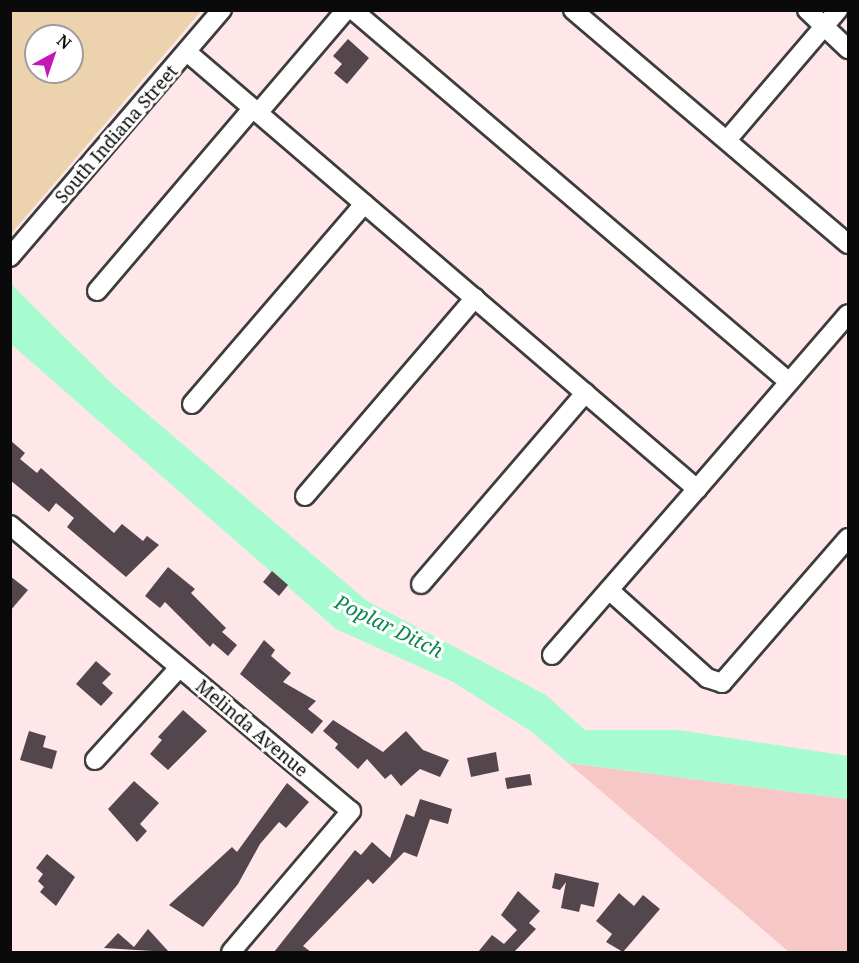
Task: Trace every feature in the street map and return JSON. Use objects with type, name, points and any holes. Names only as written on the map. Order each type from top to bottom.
[{"type":"street","name":"South Indiana Street","points":[[10,257],[222,10]]},
{"type":"street","points":[[97,291],[346,10]]},
{"type":"street","points":[[353,10],[789,382]]},
{"type":"street","points":[[573,10],[849,244]]},
{"type":"street","points":[[807,10],[849,49]]},
{"type":"street","points":[[727,141],[838,10]]},
{"type":"street","points":[[187,52],[697,489]]},
{"type":"street","points":[[192,404],[364,204]]},
{"type":"street","points":[[305,496],[475,298]]},
{"type":"street","points":[[552,655],[849,314]]},
{"type":"street","points":[[421,584],[585,393]]},
{"type":"street","name":"Melinda Avenue","points":[[10,525],[351,811],[231,952]]},
{"type":"street","points":[[609,590],[707,678],[722,683],[849,538]]},
{"type":"street","points":[[95,760],[179,668]]},
{"type":"shaded area","points":[[10,11],[201,11],[11,234]]},
{"type":"shaded area","points":[[568,763],[848,799],[848,952],[789,952]]},
{"type":"water","name":"Poplar Ditch","points":[[10,283],[112,384],[367,601],[546,695],[585,730],[678,730],[848,756],[848,799],[568,763],[532,732],[453,682],[336,629],[11,344]]},
{"type":"building","points":[[348,39],[369,58],[347,84],[334,73],[342,64],[333,56]]},
{"type":"building","points":[[10,440],[25,453],[20,459],[37,473],[41,468],[114,533],[122,524],[143,541],[147,536],[159,545],[126,577],[67,527],[74,518],[56,503],[49,512],[10,480]]},
{"type":"building","points":[[168,567],[195,589],[191,593],[226,628],[222,632],[237,645],[228,656],[213,643],[210,647],[165,602],[160,608],[145,596]]},
{"type":"building","points":[[272,571],[288,585],[279,596],[263,582]]},
{"type":"building","points":[[10,576],[28,590],[10,611]]},
{"type":"building","points":[[264,640],[275,650],[271,656],[291,673],[283,682],[316,701],[308,709],[323,721],[312,734],[240,674]]},
{"type":"building","points":[[96,661],[111,674],[102,683],[113,693],[101,706],[76,684]]},
{"type":"building","points":[[183,710],[207,731],[168,770],[150,754],[162,740],[158,737]]},
{"type":"building","points":[[333,720],[383,752],[406,731],[423,750],[449,760],[440,777],[420,769],[401,786],[391,774],[385,779],[367,759],[358,769],[335,748],[338,744],[323,731]]},
{"type":"building","points":[[29,731],[46,736],[43,747],[57,751],[52,769],[20,760]]},
{"type":"building","points":[[496,752],[499,771],[471,777],[467,758]]},
{"type":"building","points":[[530,774],[532,785],[507,789],[505,778]]},
{"type":"building","points":[[134,781],[159,803],[140,824],[147,831],[137,842],[108,809]]},
{"type":"building","points":[[287,783],[309,802],[286,828],[279,822],[260,844],[238,884],[203,927],[169,905],[232,847],[237,852]]},
{"type":"building","points":[[420,799],[452,809],[448,824],[430,819],[417,857],[404,852],[373,884],[368,879],[303,946],[311,952],[274,952],[355,850],[361,855],[372,842],[390,858],[406,814],[414,817]]},
{"type":"building","points":[[47,854],[75,877],[56,906],[40,892],[44,887],[38,881],[43,874],[36,868]]},
{"type":"building","points":[[555,873],[599,883],[594,907],[581,904],[579,912],[561,908],[566,882],[560,890],[552,888]]},
{"type":"building","points":[[518,891],[540,911],[529,923],[536,929],[514,952],[478,952],[492,935],[504,944],[517,930],[501,915]]},
{"type":"building","points":[[619,893],[634,906],[643,895],[660,909],[623,952],[606,942],[612,934],[596,921]]},
{"type":"building","points":[[148,929],[169,952],[104,948],[118,933],[134,947]]}]
